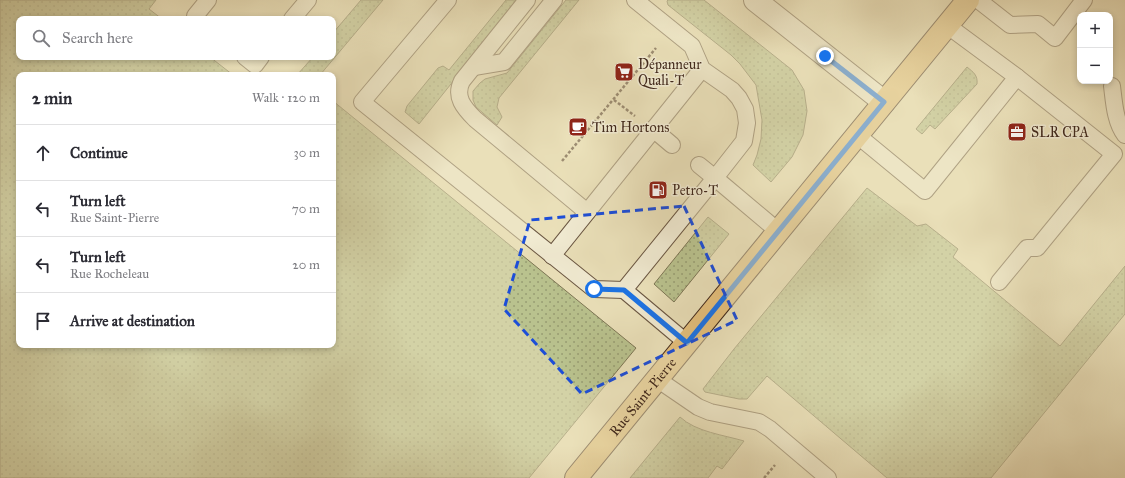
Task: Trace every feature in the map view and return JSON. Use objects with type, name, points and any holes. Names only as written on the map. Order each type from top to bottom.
[{"type":"main road","name":"Rue Saint-Pierre","points":[[576,478],[968,0]]},
{"type":"street","points":[[755,0],[884,102]]},
{"type":"lane","points":[[195,16],[208,0]]},
{"type":"lane","points":[[295,16],[308,0]]},
{"type":"lane","points":[[448,0],[362,102],[594,289],[624,290],[687,343]]},
{"type":"lane","points":[[527,0],[460,86],[458,92],[460,100],[465,109],[475,119],[587,212]]},
{"type":"lane","points":[[474,67],[504,62],[554,0]]},
{"type":"lane","points":[[624,290],[744,141],[747,123],[745,109],[739,98],[732,90],[702,69],[692,46],[635,0]]},
{"type":"lane","points":[[978,0],[1010,25],[1038,24],[1055,38],[1084,0]]},
{"type":"lane","points":[[948,26],[1114,154],[1037,248],[1027,248],[999,282]]},
{"type":"lane","points":[[249,60],[255,65],[259,60]]},
{"type":"lane","points":[[552,256],[702,69]]},
{"type":"lane","points":[[857,135],[925,191],[1016,77]]},
{"type":"lane","points":[[1112,86],[1115,108],[1120,125],[1125,135]]},
{"type":"lane","points":[[653,129],[672,145]]},
{"type":"lane","points":[[699,165],[778,232]]},
{"type":"lane","points":[[657,379],[698,407],[710,412],[759,422],[770,429],[828,478]]},
{"type":"path","points":[[559,165],[655,50]]},
{"type":"highlighted area","points":[[684,206],[737,320],[582,394],[504,309],[530,220]]},
{"type":"green space","points":[[0,0],[156,0],[149,9],[158,16],[16,16],[16,60],[214,60],[229,72],[16,72],[16,348],[336,348],[336,103],[636,348],[529,478],[0,478]]},
{"type":"green space","points":[[361,0],[383,0],[336,56],[336,29]]},
{"type":"green space","points":[[506,0],[518,0],[419,124],[405,112],[407,106],[438,68],[443,66],[449,70]]},
{"type":"green space","points":[[566,0],[579,0],[499,98],[497,107],[502,117],[497,125],[476,107],[473,100],[473,91],[485,79],[507,73]]},
{"type":"green space","points":[[668,0],[704,0],[792,70],[804,90],[807,111],[803,135],[792,157],[771,182],[753,165],[761,139],[762,120],[756,85],[731,55],[668,5]]},
{"type":"green space","points":[[310,60],[333,60],[323,72],[300,72]]},
{"type":"green space","points":[[967,67],[976,76],[977,84],[935,129],[930,125],[922,134],[916,129]]},
{"type":"green space","points":[[867,188],[917,226],[926,224],[958,249],[953,257],[1060,346],[1125,266],[1125,314],[991,478],[887,478],[767,376],[747,399],[739,399],[705,392],[703,389],[734,349]]},
{"type":"green space","points":[[708,217],[729,234],[674,302],[654,284]]},
{"type":"green space","points":[[680,417],[702,430],[744,441],[722,469],[717,466],[708,478],[630,478]]},
{"type":"place","name":"Dépanneur Quali-T","points":[[624,72]]},
{"type":"place","name":"Tim Hortons","points":[[578,127]]},
{"type":"place","name":"SLR CPA","points":[[1017,132]]},
{"type":"place","name":"Petro-T","points":[[658,190]]},
{"type":"route","points":[[594,289],[624,290],[687,343],[884,102],[825,56]]}]
